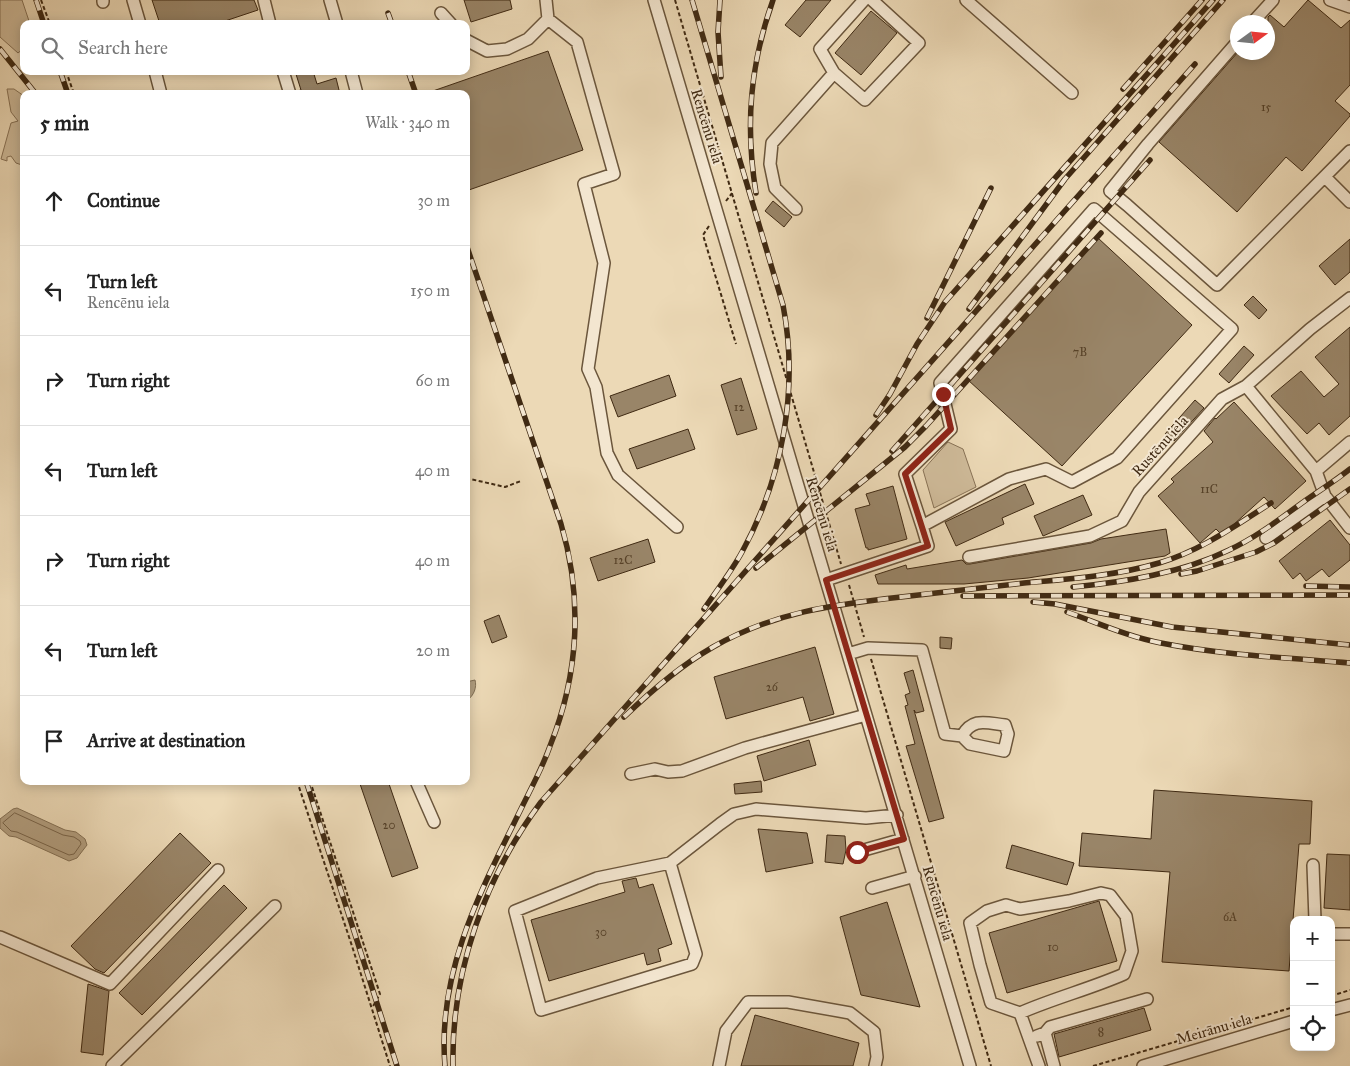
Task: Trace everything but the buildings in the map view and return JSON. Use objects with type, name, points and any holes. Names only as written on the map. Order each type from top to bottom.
[{"type":"street","points":[[133,0],[139,20]]},
{"type":"street","points":[[264,0],[269,20]]},
{"type":"street","points":[[330,0],[336,20]]},
{"type":"street","points":[[546,0],[548,19],[578,42],[614,174],[584,184],[604,263],[588,369],[596,387],[607,453],[618,476],[677,527]]},
{"type":"street","name":"Rencēnu iela","points":[[654,0],[970,1066]]},
{"type":"street","points":[[864,0],[820,49],[834,73],[865,100],[919,43],[872,0]]},
{"type":"street","points":[[1259,15],[1273,0]]},
{"type":"street","points":[[1330,0],[1350,7]]},
{"type":"street","points":[[968,1],[1072,93]]},
{"type":"street","points":[[441,13],[447,20]]},
{"type":"street","points":[[470,42],[487,51],[507,49],[528,39],[548,19]]},
{"type":"street","points":[[1230,50],[1148,144],[1110,192],[1217,285],[1350,152]]},
{"type":"street","points":[[796,209],[775,188],[770,164],[772,143],[834,73]]},
{"type":"street","points":[[155,75],[160,90]]},
{"type":"street","points":[[284,75],[289,90]]},
{"type":"street","points":[[352,75],[357,90]]},
{"type":"street","points":[[1325,177],[1350,202]]},
{"type":"street","points":[[826,580],[928,546],[905,474],[951,429],[940,383],[1094,209],[1232,329],[1117,458],[1072,482],[1046,470],[1009,480],[922,526]]},
{"type":"street","name":"Rustēnu iela","points":[[969,557],[1090,536],[1122,521],[1139,492],[1222,399],[1246,386],[1310,329],[1350,298]]},
{"type":"street","points":[[1246,386],[1316,471],[1325,496],[1350,528]]},
{"type":"street","points":[[1316,471],[1350,442]]},
{"type":"street","points":[[1266,538],[1325,496]]},
{"type":"street","points":[[848,654],[868,648],[922,650],[945,734],[962,736]]},
{"type":"street","points":[[632,774],[655,769],[668,772],[682,771],[744,748],[866,715]]},
{"type":"street","points":[[418,785],[434,822]]},
{"type":"street","points":[[670,863],[696,954],[692,964],[541,1010],[515,911],[597,878],[670,863],[734,814],[756,809],[866,818],[897,815]]},
{"type":"street","points":[[857,852],[904,839]]},
{"type":"street","points":[[1313,865],[1315,916]]},
{"type":"street","points":[[0,938],[110,984],[218,870]]},
{"type":"street","points":[[872,888],[914,876]]},
{"type":"street","points":[[1101,893],[1110,894],[1126,916],[1132,951],[1124,974],[1020,1013],[991,1003],[970,923],[987,911],[1006,905],[1020,909],[1069,901],[1101,893]]},
{"type":"street","points":[[112,1066],[275,906]]},
{"type":"street","points":[[1335,934],[1350,934]]},
{"type":"street","points":[[1028,1039],[1044,1033],[1050,1028],[1147,999]]},
{"type":"street","points":[[718,1066],[726,1031],[748,1002],[788,1002],[850,1013],[874,1032],[878,1056],[875,1066]]},
{"type":"street","points":[[1335,1009],[1350,1005]]},
{"type":"street","points":[[1020,1013],[1039,1066]]},
{"type":"street","name":"Meirānu iela","points":[[1143,1066],[1290,1022]]},
{"type":"street","points":[[1044,1033],[1054,1066]]},
{"type":"path","points":[[41,0],[48,20]]},
{"type":"path","points":[[675,0],[991,1066]]},
{"type":"path","points":[[67,75],[73,90]]},
{"type":"path","points":[[732,193],[703,235],[736,344]]},
{"type":"path","points":[[470,479],[505,487],[521,481]]},
{"type":"path","points":[[298,785],[390,1066]]},
{"type":"path","points":[[311,785],[380,994],[371,1009]]},
{"type":"path","points":[[1335,995],[1350,990]]},
{"type":"path","points":[[1093,1066],[1290,1008]]},
{"type":"shaded area","points":[[0,0],[22,0],[29,20],[20,20],[20,51],[18,53],[0,37]]},
{"type":"shaded area","points":[[7,89],[14,89],[20,93],[20,164],[16,163],[11,156],[7,157],[7,161],[1,159],[11,123],[18,121],[11,112]]},
{"type":"shaded area","points":[[948,442],[963,449],[976,487],[934,508],[923,470]]},
{"type":"water","points":[[475,680],[476,686],[470,697],[470,681]]},
{"type":"water","points":[[17,808],[65,830],[76,832],[85,839],[87,845],[77,858],[69,861],[16,837],[9,836],[0,828],[0,819]]},
{"type":"railway","points":[[36,0],[43,20]]},
{"type":"railway","points":[[692,0],[783,305],[788,337],[789,368],[784,432],[768,494],[742,552],[704,609]]},
{"type":"railway","points":[[720,0],[718,32],[721,77]]},
{"type":"railway","points":[[756,193],[750,119],[752,95],[759,48],[773,0]]},
{"type":"railway","points":[[1123,89],[1202,0]]},
{"type":"railway","points":[[876,415],[890,394],[917,344],[945,302],[1213,0]]},
{"type":"railway","points":[[969,309],[1065,179],[1223,0]]},
{"type":"railway","points":[[388,13],[391,20]]},
{"type":"railway","points":[[0,49],[20,74]]},
{"type":"railway","points":[[453,1066],[458,996],[465,961],[475,927],[503,862],[541,802],[1195,64]]},
{"type":"railway","points":[[21,75],[33,90]]},
{"type":"railway","points":[[61,75],[67,90]]},
{"type":"railway","points":[[409,75],[415,90]]},
{"type":"railway","points":[[892,451],[1150,160]]},
{"type":"railway","points":[[927,318],[991,188]]},
{"type":"railway","points":[[756,568],[905,447],[1101,233]]},
{"type":"railway","points":[[445,1066],[444,1032],[448,998],[464,934],[490,872],[540,771],[550,746],[560,719],[567,691],[575,636],[573,580],[561,524],[470,256]]},
{"type":"railway","points":[[1073,587],[1153,575],[1211,558],[1259,533],[1350,469]]},
{"type":"railway","points":[[1181,574],[1197,571],[1256,552],[1274,543],[1350,489]]},
{"type":"railway","points":[[624,717],[666,679],[701,654],[736,635],[781,618],[851,603],[1126,571],[1159,563],[1189,552],[1231,529],[1271,503]]},
{"type":"railway","points":[[1306,586],[1350,587]]},
{"type":"railway","points":[[963,596],[1350,595]]},
{"type":"railway","points":[[1033,602],[1055,604],[1172,627],[1350,645]]},
{"type":"railway","points":[[1067,612],[1125,633],[1161,643],[1231,653],[1350,663]]},
{"type":"railway","points":[[307,785],[397,1066]]},
{"type":"route","points":[[857,852],[904,839],[826,580],[928,546],[905,474],[951,429],[943,394]]}]
